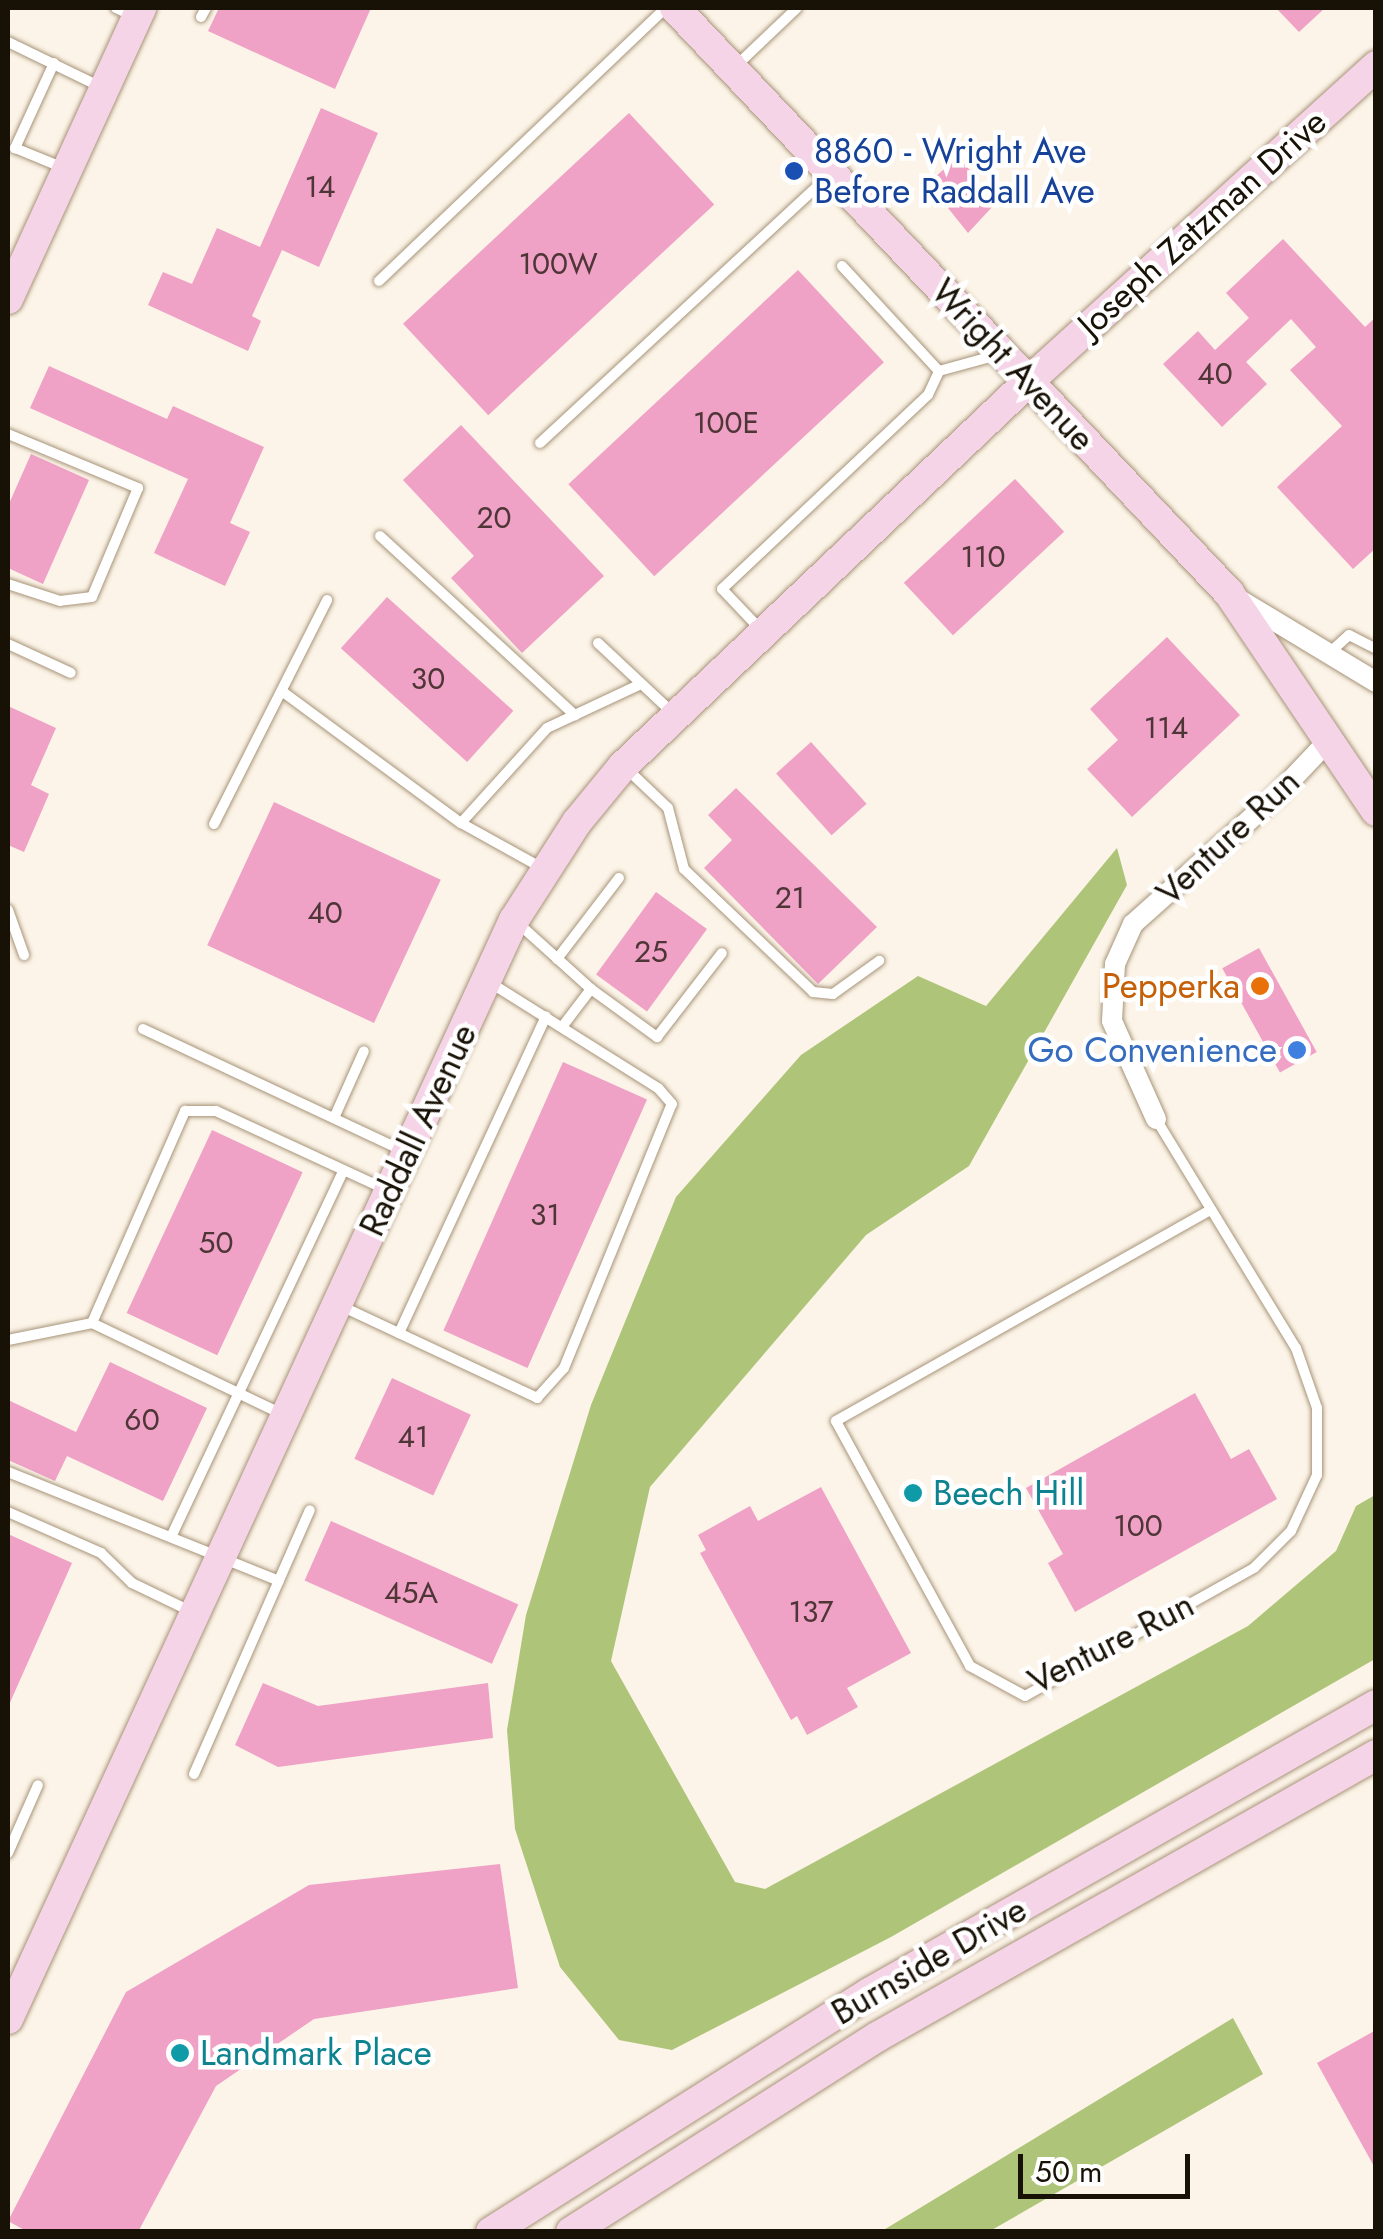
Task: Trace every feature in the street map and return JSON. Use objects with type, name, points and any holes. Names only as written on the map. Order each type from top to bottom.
[{"type":"main road","name":"Wright Avenue","points":[[675,8],[1230,593],[1331,738],[1376,811]]},
{"type":"main road","points":[[8,300],[18,254],[68,169],[104,89],[131,11]]},
{"type":"main road","name":"Joseph Zatzman Drive","points":[[1029,381],[1376,66]]},
{"type":"main road","name":"Raddall Avenue","points":[[8,2018],[23,1972],[196,1614],[514,920],[545,869],[623,766],[1029,381]]},
{"type":"main road","name":"Wright Avenue","points":[[1331,738],[1360,751],[1376,772]]},
{"type":"main road","name":"Burnside Drive","points":[[491,2232],[869,1992],[1376,1705]]},
{"type":"main road","name":"Burnside Drive","points":[[572,2232],[877,2037],[1376,1755]]},
{"type":"street","points":[[1230,593],[1376,682]]},
{"type":"street","name":"Venture Run","points":[[1156,1120],[1112,1021],[1121,950],[1133,924],[1275,798],[1331,738]]},
{"type":"lane","points":[[379,281],[666,8]]},
{"type":"lane","points":[[733,69],[797,8]]},
{"type":"lane","points":[[8,42],[104,89]]},
{"type":"lane","points":[[54,64],[15,148],[68,169]]},
{"type":"lane","points":[[540,443],[832,174]]},
{"type":"lane","points":[[842,266],[939,371]]},
{"type":"lane","points":[[763,633],[722,589],[928,395],[939,371],[1002,353]]},
{"type":"lane","points":[[8,434],[138,488],[92,597],[60,601],[8,584]]},
{"type":"lane","points":[[380,536],[576,715]]},
{"type":"lane","points":[[214,824],[328,600]]},
{"type":"lane","points":[[1328,654],[1349,635],[1376,649]]},
{"type":"lane","points":[[598,643],[676,716]]},
{"type":"lane","points":[[8,644],[71,673]]},
{"type":"lane","points":[[461,822],[547,728],[641,684]]},
{"type":"lane","points":[[283,692],[461,822],[545,869]]},
{"type":"lane","points":[[623,766],[668,808],[684,869],[814,992],[833,994],[879,961]]},
{"type":"lane","points":[[557,958],[618,878]]},
{"type":"lane","points":[[8,910],[24,955]]},
{"type":"lane","points":[[514,920],[590,989],[657,1037],[722,953]]},
{"type":"lane","points":[[336,1303],[537,1398],[564,1368],[672,1104],[658,1088],[488,982]]},
{"type":"lane","points":[[562,1027],[590,989]]},
{"type":"lane","points":[[399,1333],[546,1017]]},
{"type":"lane","points":[[142,1029],[406,1152]]},
{"type":"lane","points":[[334,1118],[364,1052]]},
{"type":"lane","points":[[92,1324],[185,1112],[216,1111],[342,1173],[388,1190]]},
{"type":"lane","name":"Venture Run","points":[[1156,1120],[1296,1348],[1317,1408],[1317,1475],[1292,1531],[1254,1568],[1025,1696],[970,1666],[836,1421],[1210,1210]]},
{"type":"lane","points":[[170,1537],[342,1173]]},
{"type":"lane","points":[[8,1340],[92,1324],[284,1415]]},
{"type":"lane","points":[[8,1472],[278,1581]]},
{"type":"lane","points":[[194,1774],[310,1510]]},
{"type":"lane","points":[[8,1512],[101,1553],[132,1583],[196,1614]]},
{"type":"lane","points":[[8,1853],[38,1785]]},
{"type":"green space","points":[[1117,848],[1127,885],[969,1166],[866,1235],[650,1487],[611,1661],[735,1882],[765,1889],[1248,1626],[1336,1551],[1356,1506],[1375,1495],[1375,1659],[891,1937],[672,2050],[619,2040],[560,1967],[515,1829],[507,1730],[526,1615],[591,1405],[676,1197],[801,1055],[918,976],[986,1006]]},
{"type":"green space","points":[[1233,2018],[1263,2074],[990,2231],[882,2231]]},
{"type":"building","points":[[219,8],[371,8],[335,89],[208,31]]},
{"type":"building","points":[[1276,8],[1325,8],[1299,32]]},
{"type":"building","points":[[321,108],[378,133],[319,267],[282,250],[252,316],[261,321],[248,351],[148,305],[163,272],[192,284],[217,228],[260,247]]},
{"type":"building","points":[[629,113],[714,204],[488,415],[403,324]]},
{"type":"building","points":[[958,157],[977,178],[971,184],[993,206],[968,233],[928,183]]},
{"type":"building","points":[[1283,239],[1365,327],[1376,317],[1376,548],[1353,569],[1277,487],[1342,426],[1290,370],[1316,347],[1291,319],[1246,362],[1267,384],[1222,427],[1163,364],[1198,331],[1215,350],[1249,318],[1226,293]]},
{"type":"building","points":[[798,270],[884,362],[654,576],[568,484]]},
{"type":"building","points":[[49,366],[167,419],[173,406],[264,447],[230,523],[250,532],[225,586],[154,553],[188,479],[30,408]]},
{"type":"building","points":[[461,425],[604,576],[522,653],[451,578],[474,556],[403,480]]},
{"type":"building","points":[[31,454],[89,480],[43,584],[8,568],[8,506]]},
{"type":"building","points":[[1015,479],[1064,532],[953,635],[904,583]]},
{"type":"building","points":[[387,597],[513,711],[467,762],[341,648]]},
{"type":"building","points":[[1167,637],[1240,715],[1132,817],[1087,769],[1118,740],[1090,709]]},
{"type":"building","points":[[8,706],[56,728],[31,785],[49,794],[24,852],[8,845]]},
{"type":"building","points":[[811,742],[867,804],[832,835],[776,773]]},
{"type":"building","points":[[736,788],[877,927],[818,984],[704,868],[732,840],[708,815]]},
{"type":"building","points":[[274,802],[441,880],[374,1023],[207,945]]},
{"type":"building","points":[[656,892],[707,929],[647,1012],[596,975]]},
{"type":"building","points":[[1259,948],[1317,1052],[1280,1072],[1222,968]]},
{"type":"building","points":[[563,1062],[647,1099],[527,1368],[443,1331]]},
{"type":"building","points":[[212,1130],[303,1172],[217,1355],[127,1313]]},
{"type":"building","points":[[110,1362],[207,1408],[163,1501],[67,1456],[55,1481],[8,1460],[8,1400],[76,1432]]},
{"type":"building","points":[[392,1378],[471,1415],[433,1495],[354,1459]]},
{"type":"building","points":[[1195,1393],[1231,1459],[1249,1449],[1277,1499],[1075,1612],[1048,1563],[1063,1554],[1026,1488]]},
{"type":"building","points":[[821,1487],[911,1653],[847,1688],[858,1707],[807,1735],[797,1716],[791,1720],[700,1553],[706,1550],[698,1535],[750,1506],[758,1521]]},
{"type":"building","points":[[331,1521],[518,1604],[492,1664],[305,1580]]},
{"type":"building","points":[[8,1534],[72,1563],[8,1707]]},
{"type":"building","points":[[263,1683],[318,1706],[488,1683],[493,1738],[278,1767],[235,1745]]},
{"type":"building","name":"Landmark Place","points":[[500,1864],[518,1988],[314,2019],[216,2086],[138,2232],[28,2232],[8,2221],[126,1992],[309,1885]]},
{"type":"building","points":[[1376,2030],[1376,2170],[1317,2063]]},
{"type":"place","name":"8860 - Wright Ave Before Raddall Ave","points":[[794,171]]},
{"type":"place","name":"Pepperka","points":[[1260,986]]},
{"type":"place","name":"Go Convenience","points":[[1297,1050]]},
{"type":"place","name":"Beech Hill","points":[[913,1493]]},
{"type":"place","name":"Landmark Place","points":[[180,2053]]}]
